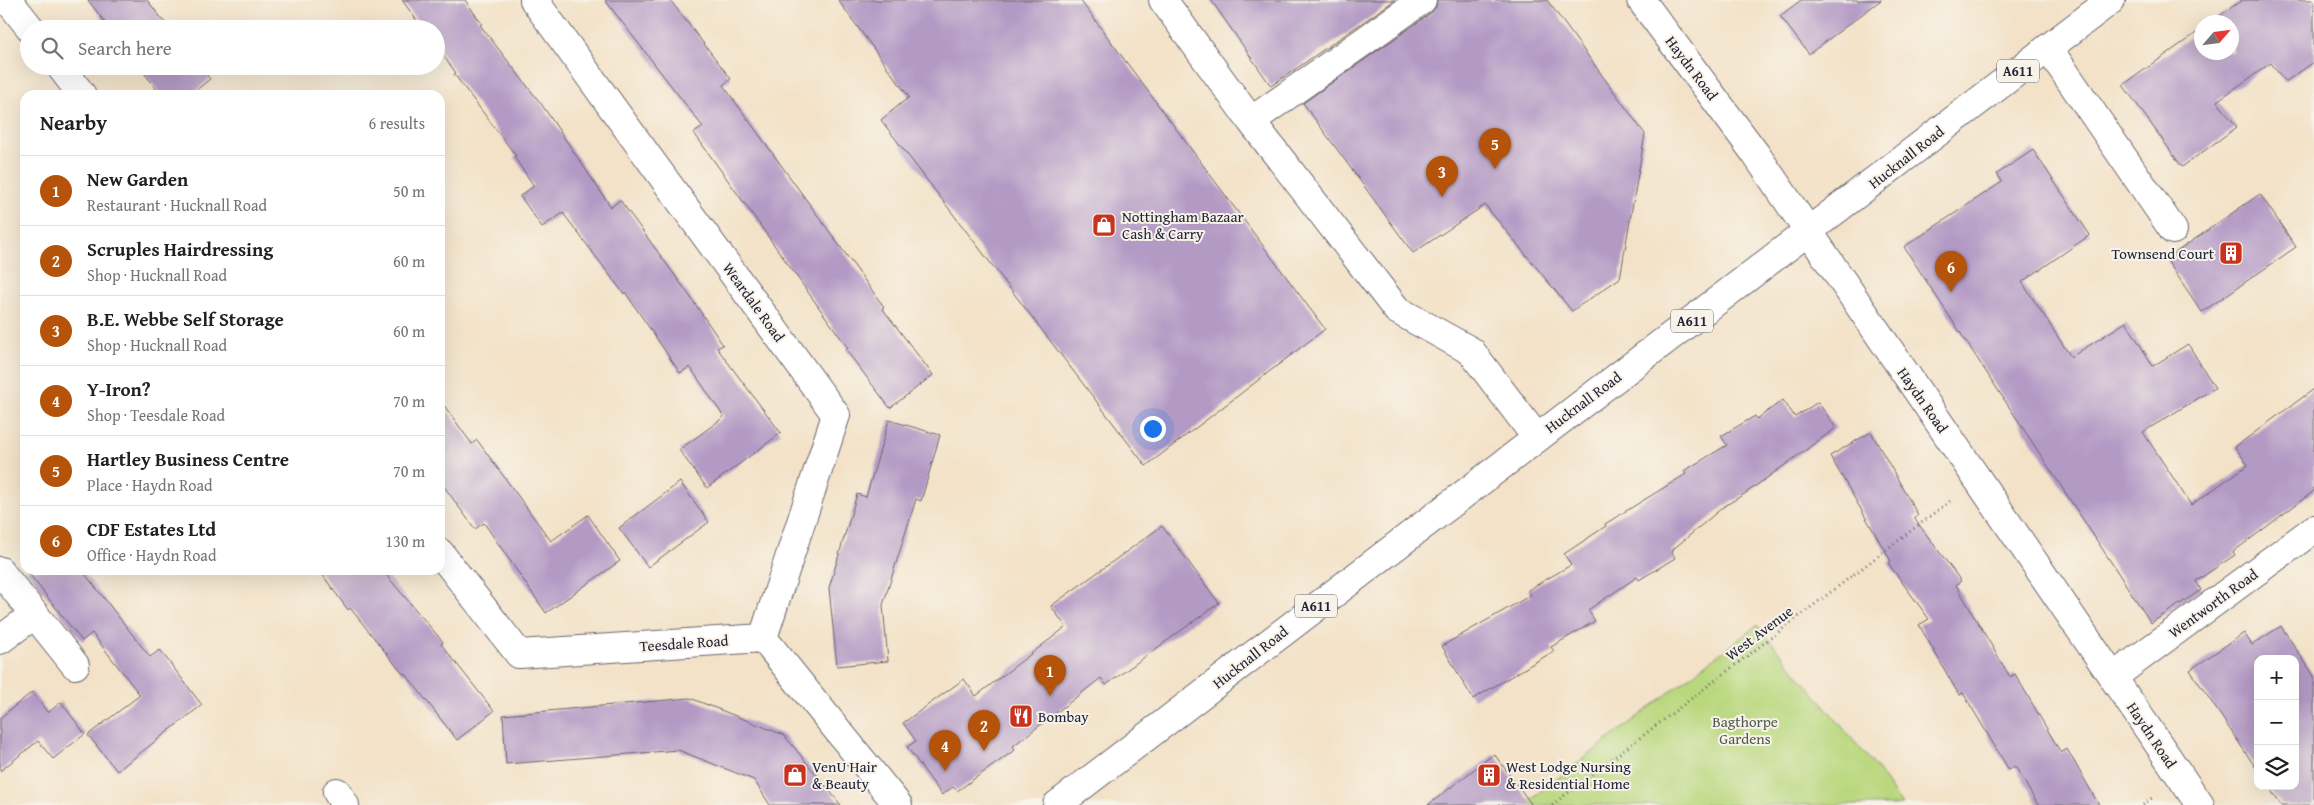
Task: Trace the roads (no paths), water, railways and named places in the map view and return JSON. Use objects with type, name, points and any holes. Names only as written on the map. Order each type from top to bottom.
[{"type":"street","points":[[8,0],[24,20]]},
{"type":"street","name":"Weardale Road","points":[[534,0],[836,415],[764,638]]},
{"type":"street","points":[[1163,0],[1251,121],[1397,310],[1471,351],[1536,437]]},
{"type":"street","points":[[1251,121],[1422,0]]},
{"type":"street","name":"Haydn Road","points":[[1641,0],[1743,136],[2200,805]]},
{"type":"street","name":"Hucknall Road","points":[[1057,805],[1536,437],[1809,232],[2111,0]]},
{"type":"street","points":[[2048,48],[2173,230]]},
{"type":"street","points":[[67,75],[78,90]]},
{"type":"street","name":"Wentworth Road","points":[[2113,677],[2314,529]]},
{"type":"street","name":"Teesdale Road","points":[[445,559],[519,654],[764,638]]},
{"type":"street","points":[[0,571],[75,665]]},
{"type":"street","points":[[0,640],[35,614]]},
{"type":"street","points":[[764,638],[898,805]]},
{"type":"place","name":"Hartley Business Centre","points":[[1495,169]]},
{"type":"place","name":"B.E. Webbe Self Storage","points":[[1442,197]]},
{"type":"place","name":"Nottingham Bazaar Cash & Carry","points":[[1104,225]]},
{"type":"place","name":"Townsend Court","points":[[2231,253]]},
{"type":"place","name":"CDF Estates Ltd","points":[[1951,292]]},
{"type":"place","name":"New Garden","points":[[1050,696]]},
{"type":"place","name":"Bombay","points":[[1021,716]]},
{"type":"place","name":"Scruples Hairdressing","points":[[984,751]]},
{"type":"place","name":"Y-Iron?","points":[[945,771]]},
{"type":"place","name":"VenU Hair & Beauty","points":[[795,775]]},
{"type":"place","name":"West Lodge Nursing & Residential Home","points":[[1489,775]]},
{"type":"park label","name":"Bagthorpe Gardens","points":[[1745,730]]}]
